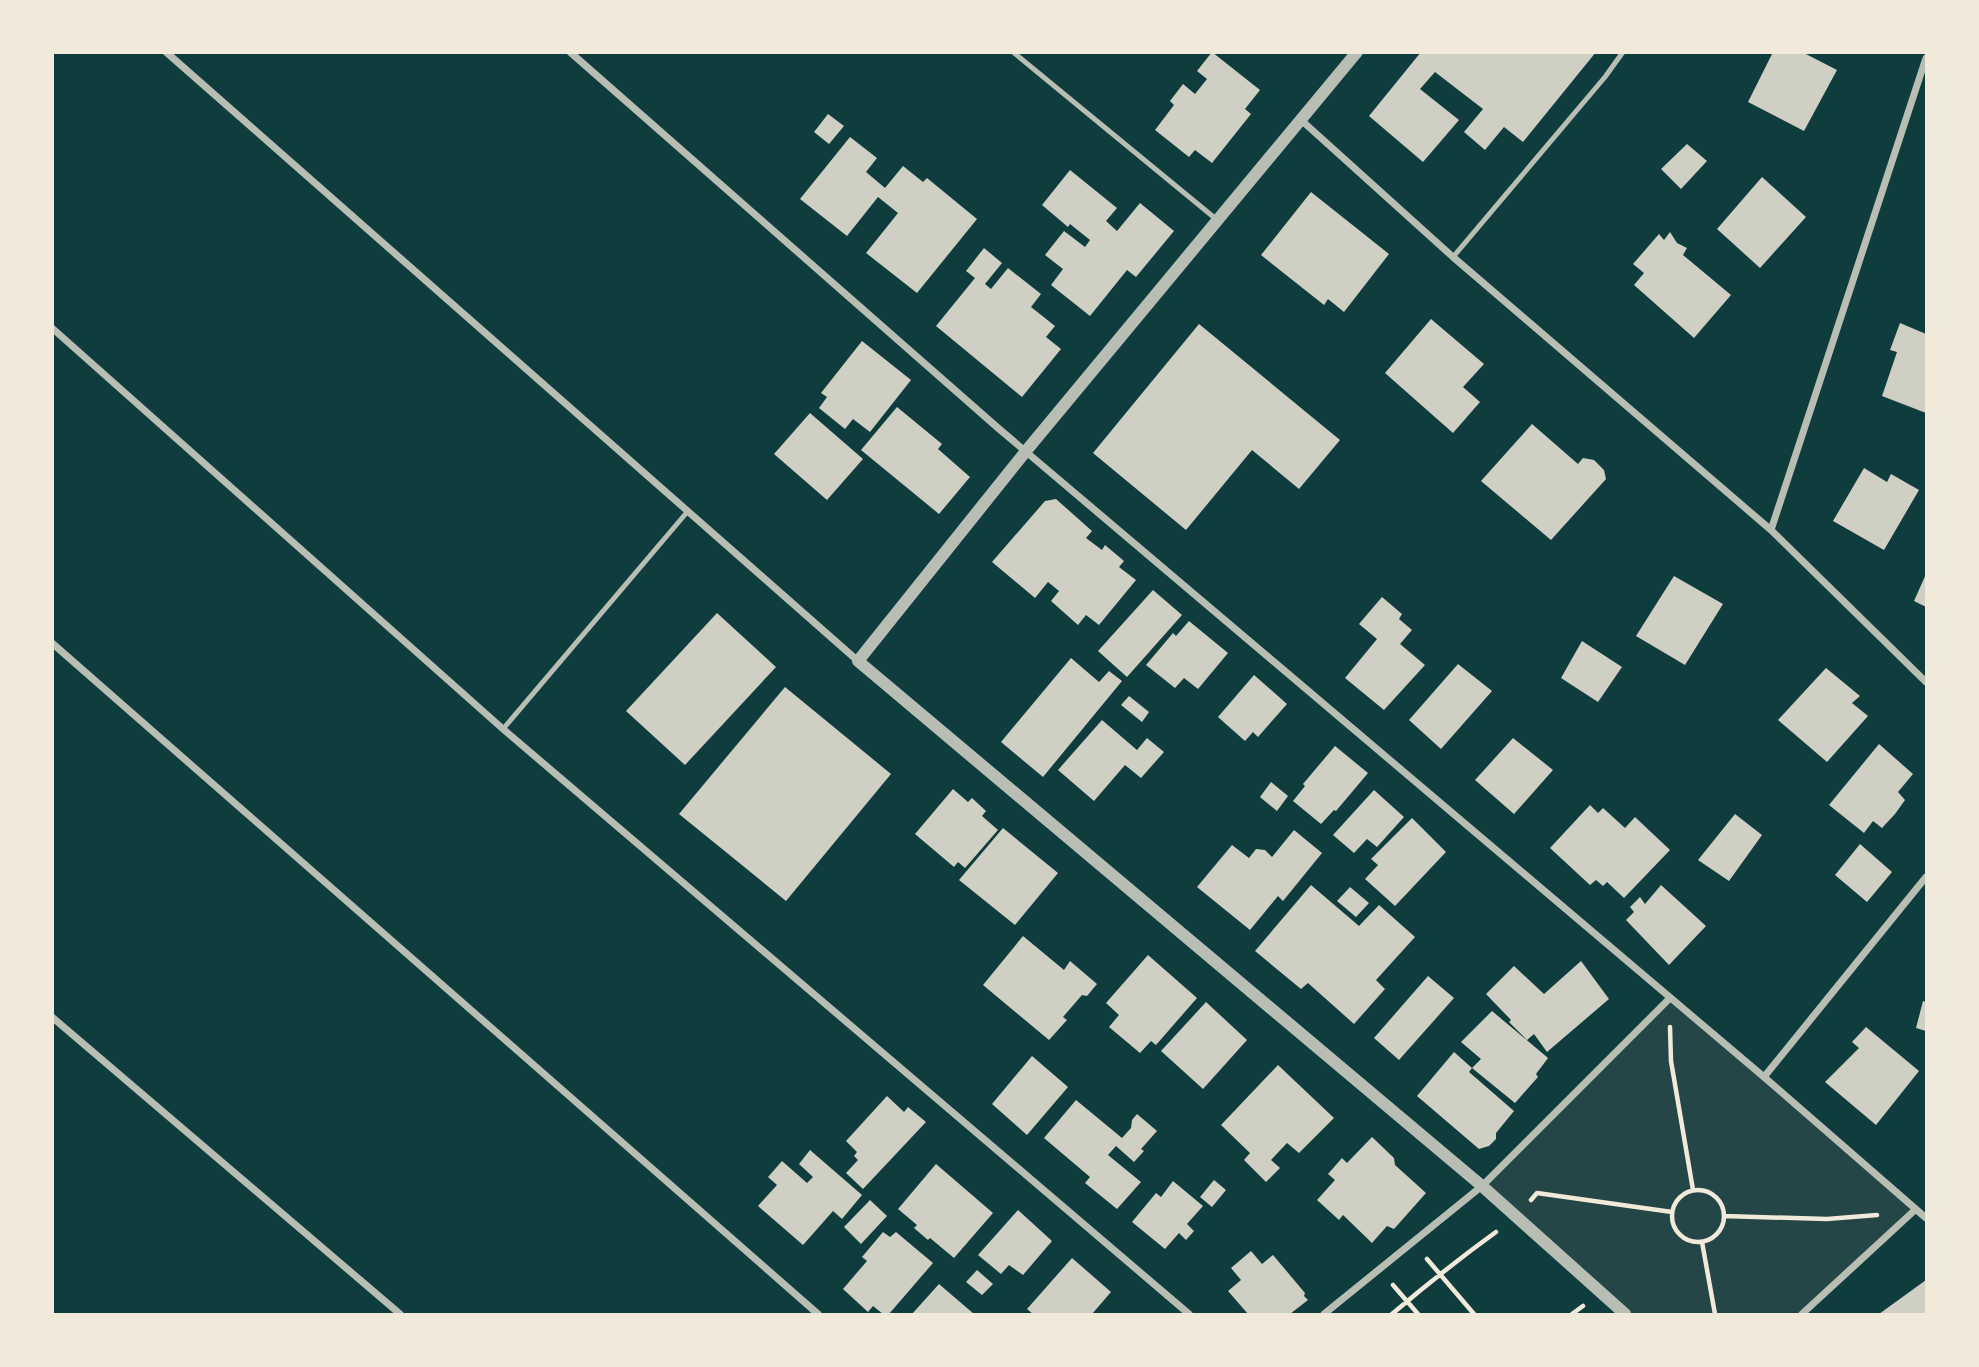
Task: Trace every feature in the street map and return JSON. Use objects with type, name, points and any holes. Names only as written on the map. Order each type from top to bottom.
[{"type":"street","points":[[166,52],[858,661],[1482,1186],[1625,1314]]},
{"type":"street","points":[[570,52],[1026,451],[1927,1218]]},
{"type":"street","points":[[858,661],[1026,451],[1357,52]]},
{"type":"street","points":[[1771,530],[1927,58]]},
{"type":"street","points":[[1300,119],[1452,257],[1771,530],[1927,682]]},
{"type":"street","points":[[52,328],[503,729],[1189,1314]]},
{"type":"street","points":[[52,643],[818,1314]]},
{"type":"street","points":[[1764,1077],[1927,877]]},
{"type":"street","points":[[1324,1314],[1482,1186],[1670,998]]},
{"type":"street","points":[[52,1017],[400,1314]]},
{"type":"street","points":[[1802,1314],[1916,1209]]},
{"type":"lane","points":[[1013,52],[1218,221]]},
{"type":"lane","points":[[1452,257],[1605,78],[1623,52]]},
{"type":"lane","points":[[503,729],[688,511]]},
{"type":"path","points":[[1670,998],[1671,1061],[1693,1190]]},
{"type":"path","points":[[1693,1190],[1709,1192],[1715,1196],[1724,1216],[1718,1233],[1702,1242],[1686,1240],[1679,1234],[1672,1220],[1672,1212],[1679,1197],[1693,1190]]},
{"type":"path","points":[[1392,1314],[1441,1276],[1454,1262],[1516,1217],[1537,1193],[1672,1212]]},
{"type":"path","points":[[1724,1216],[1827,1219],[1873,1216],[1916,1209]]},
{"type":"path","points":[[1412,1241],[1474,1314]]},
{"type":"path","points":[[1702,1242],[1715,1314]]},
{"type":"path","points":[[1380,1268],[1418,1314]]},
{"type":"shaded area","points":[[1670,998],[1916,1209],[1802,1314],[1625,1314],[1482,1186]]},
{"type":"building","points":[[1212,52],[1260,90],[1245,109],[1251,114],[1212,163],[1195,150],[1189,157],[1155,130],[1174,105],[1170,101],[1183,84],[1195,94],[1207,79],[1197,71]]},
{"type":"building","points":[[1421,52],[1596,52],[1523,142],[1504,127],[1485,150],[1464,132],[1483,109],[1435,72],[1420,89],[1459,120],[1423,162],[1369,116]]},
{"type":"building","points":[[1773,52],[1802,52],[1837,70],[1804,131],[1748,102]]},
{"type":"building","points":[[828,114],[844,126],[829,144],[814,132]]},
{"type":"building","points":[[850,137],[877,158],[866,172],[885,188],[903,166],[923,182],[927,178],[977,219],[917,293],[866,253],[898,213],[878,197],[847,236],[800,199]]},
{"type":"building","points":[[1687,144],[1707,161],[1681,189],[1661,169]]},
{"type":"building","points":[[1070,170],[1117,208],[1106,221],[1117,231],[1140,203],[1174,231],[1136,277],[1127,270],[1090,316],[1051,285],[1063,269],[1045,255],[1064,231],[1085,247],[1090,240],[1070,224],[1068,227],[1042,205]]},
{"type":"building","points":[[1762,177],[1806,217],[1760,268],[1717,229]]},
{"type":"building","points":[[1311,192],[1389,254],[1344,312],[1328,299],[1324,305],[1261,255]]},
{"type":"building","points":[[1670,232],[1677,243],[1687,248],[1683,255],[1731,295],[1694,338],[1634,285],[1644,273],[1633,264],[1659,234],[1664,240]]},
{"type":"building","points":[[984,248],[1002,263],[985,284],[991,289],[1008,268],[1041,294],[1031,307],[1055,326],[1046,337],[1061,349],[1022,397],[936,326],[975,278],[966,271]]},
{"type":"building","points":[[1431,319],[1484,364],[1463,387],[1480,402],[1453,433],[1385,373]]},
{"type":"building","points":[[1900,323],[1926,334],[1926,413],[1882,396],[1897,352],[1890,350]]},
{"type":"building","points":[[1199,324],[1340,440],[1299,489],[1252,450],[1186,530],[1093,453]]},
{"type":"building","points":[[862,341],[911,380],[870,432],[853,419],[845,429],[819,408],[827,397],[821,393]]},
{"type":"building","points":[[897,407],[942,444],[938,449],[970,477],[939,514],[861,450]]},
{"type":"building","points":[[810,413],[863,459],[827,500],[774,454]]},
{"type":"building","points":[[1532,424],[1578,464],[1583,458],[1594,460],[1604,470],[1606,479],[1551,540],[1481,481]]},
{"type":"building","points":[[1864,468],[1887,482],[1891,474],[1919,490],[1884,550],[1833,521]]},
{"type":"building","points":[[1056,499],[1092,531],[1086,538],[1102,550],[1105,545],[1124,561],[1119,567],[1136,580],[1099,625],[1086,615],[1078,625],[1051,601],[1059,591],[1048,582],[1035,598],[992,562],[1045,501]]},
{"type":"building","points":[[1926,574],[1926,607],[1914,601]]},
{"type":"building","points":[[1674,576],[1723,604],[1685,665],[1636,636]]},
{"type":"building","points":[[1153,590],[1182,615],[1127,677],[1098,651]]},
{"type":"building","points":[[1382,597],[1402,614],[1399,619],[1412,630],[1400,644],[1425,665],[1384,710],[1345,678],[1377,639],[1359,624]]},
{"type":"building","points":[[717,613],[776,667],[685,765],[626,711]]},
{"type":"building","points":[[1189,621],[1228,653],[1198,689],[1184,678],[1175,688],[1146,665],[1173,633],[1176,636]]},
{"type":"building","points":[[1582,641],[1622,667],[1598,702],[1561,678]]},
{"type":"building","points":[[1071,658],[1099,682],[1109,671],[1122,681],[1043,777],[1001,742]]},
{"type":"building","points":[[1458,664],[1492,691],[1441,749],[1409,720]]},
{"type":"building","points":[[1826,668],[1860,696],[1852,703],[1868,716],[1827,762],[1778,720]]},
{"type":"building","points":[[1254,675],[1287,704],[1258,737],[1253,732],[1245,741],[1218,717]]},
{"type":"building","points":[[785,687],[891,774],[786,901],[679,814]]},
{"type":"building","points":[[1129,696],[1149,712],[1142,722],[1121,705]]},
{"type":"building","points":[[1102,720],[1137,750],[1147,738],[1164,752],[1141,778],[1125,765],[1094,801],[1058,770]]},
{"type":"building","points":[[1513,738],[1553,770],[1514,814],[1475,780]]},
{"type":"building","points":[[1879,744],[1913,774],[1898,792],[1905,800],[1895,814],[1882,828],[1873,821],[1864,833],[1829,805]]},
{"type":"building","points":[[1335,746],[1368,773],[1336,811],[1321,824],[1293,801],[1305,786],[1303,784]]},
{"type":"building","points":[[1271,782],[1288,796],[1277,811],[1260,797]]},
{"type":"building","points":[[953,789],[968,802],[972,798],[986,811],[982,816],[998,830],[965,868],[958,862],[954,867],[915,834]]},
{"type":"building","points":[[1374,790],[1404,817],[1377,847],[1367,839],[1354,853],[1333,835]]},
{"type":"building","points":[[1590,805],[1598,813],[1603,808],[1625,828],[1635,817],[1670,850],[1624,898],[1607,882],[1603,886],[1596,880],[1590,885],[1550,848]]},
{"type":"building","points":[[1735,814],[1762,835],[1729,881],[1698,860]]},
{"type":"building","points":[[1412,818],[1446,852],[1395,906],[1365,879],[1378,865],[1371,859]]},
{"type":"building","points":[[1003,828],[1058,873],[1015,925],[959,880]]},
{"type":"building","points":[[1294,830],[1322,853],[1283,901],[1278,896],[1250,930],[1197,887],[1232,845],[1249,858],[1256,849],[1265,850],[1272,857]]},
{"type":"building","points":[[1860,844],[1892,872],[1867,902],[1835,875]]},
{"type":"building","points":[[1311,885],[1359,926],[1379,905],[1415,937],[1376,980],[1385,989],[1354,1024],[1308,983],[1301,989],[1255,951]]},
{"type":"building","points":[[1661,885],[1706,926],[1669,965],[1626,920],[1634,912],[1630,907],[1640,897],[1645,904]]},
{"type":"building","points":[[1350,887],[1369,903],[1356,917],[1337,901]]},
{"type":"building","points":[[1023,936],[1064,970],[1070,961],[1097,984],[1087,996],[1082,995],[1063,1017],[1067,1020],[1049,1040],[983,985]]},
{"type":"building","points":[[1148,955],[1197,998],[1156,1045],[1151,1041],[1140,1053],[1109,1027],[1119,1015],[1106,1003]]},
{"type":"building","points":[[1581,961],[1609,999],[1547,1052],[1534,1034],[1527,1040],[1486,994],[1514,966],[1544,994]]},
{"type":"building","points":[[1428,976],[1454,998],[1399,1060],[1374,1038]]},
{"type":"building","points":[[1923,1001],[1926,1002],[1926,1031],[1916,1028]]},
{"type":"building","points":[[1206,1002],[1247,1040],[1203,1089],[1161,1051]]},
{"type":"building","points":[[1492,1011],[1548,1058],[1536,1074],[1538,1077],[1515,1103],[1472,1068],[1481,1059],[1461,1042]]},
{"type":"building","points":[[1866,1027],[1919,1071],[1876,1125],[1825,1082],[1859,1048],[1852,1042]]},
{"type":"building","points":[[1454,1052],[1472,1068],[1469,1072],[1514,1111],[1489,1146],[1479,1149],[1417,1096]]},
{"type":"building","points":[[1032,1056],[1068,1087],[1027,1135],[992,1104]]},
{"type":"building","points":[[1278,1065],[1334,1118],[1299,1153],[1287,1143],[1271,1160],[1280,1168],[1266,1182],[1244,1160],[1250,1153],[1221,1125]]},
{"type":"building","points":[[887,1096],[904,1112],[908,1107],[926,1122],[863,1189],[846,1173],[858,1160],[854,1156],[857,1152],[846,1141]]},
{"type":"building","points":[[1076,1100],[1122,1138],[1131,1128],[1132,1120],[1137,1114],[1157,1131],[1141,1149],[1144,1151],[1134,1162],[1116,1146],[1108,1155],[1141,1182],[1117,1209],[1085,1183],[1090,1177],[1044,1138]]},
{"type":"building","points":[[1372,1137],[1394,1158],[1395,1165],[1426,1193],[1394,1229],[1387,1226],[1372,1243],[1343,1215],[1339,1220],[1317,1200],[1335,1180],[1328,1174],[1342,1158],[1347,1163]]},
{"type":"building","points":[[810,1150],[862,1195],[842,1219],[833,1211],[803,1245],[758,1206],[777,1185],[768,1177],[782,1161],[807,1183],[813,1177],[799,1164]]},
{"type":"building","points":[[936,1164],[993,1213],[954,1258],[914,1228],[917,1225],[898,1209]]},
{"type":"building","points":[[1214,1180],[1226,1190],[1212,1207],[1200,1197]]},
{"type":"building","points":[[1173,1181],[1203,1206],[1187,1224],[1194,1231],[1186,1240],[1179,1233],[1165,1249],[1132,1222],[1156,1193],[1161,1197]]},
{"type":"building","points":[[870,1200],[887,1216],[861,1244],[844,1227]]},
{"type":"building","points":[[1018,1210],[1052,1241],[1023,1275],[1009,1265],[1001,1274],[978,1255]]},
{"type":"building","points":[[883,1232],[890,1237],[896,1232],[933,1263],[889,1314],[883,1314],[873,1306],[868,1312],[843,1289],[867,1261],[862,1257]]},
{"type":"building","points":[[1251,1251],[1262,1264],[1273,1255],[1308,1300],[1290,1314],[1248,1314],[1228,1291],[1241,1280],[1231,1268]]},
{"type":"building","points":[[1072,1258],[1111,1292],[1092,1314],[1033,1314],[1027,1309]]},
{"type":"building","points":[[977,1270],[993,1284],[982,1295],[966,1282]]},
{"type":"building","points":[[1926,1280],[1926,1314],[1879,1314]]},
{"type":"building","points":[[939,1284],[974,1314],[912,1314]]}]
